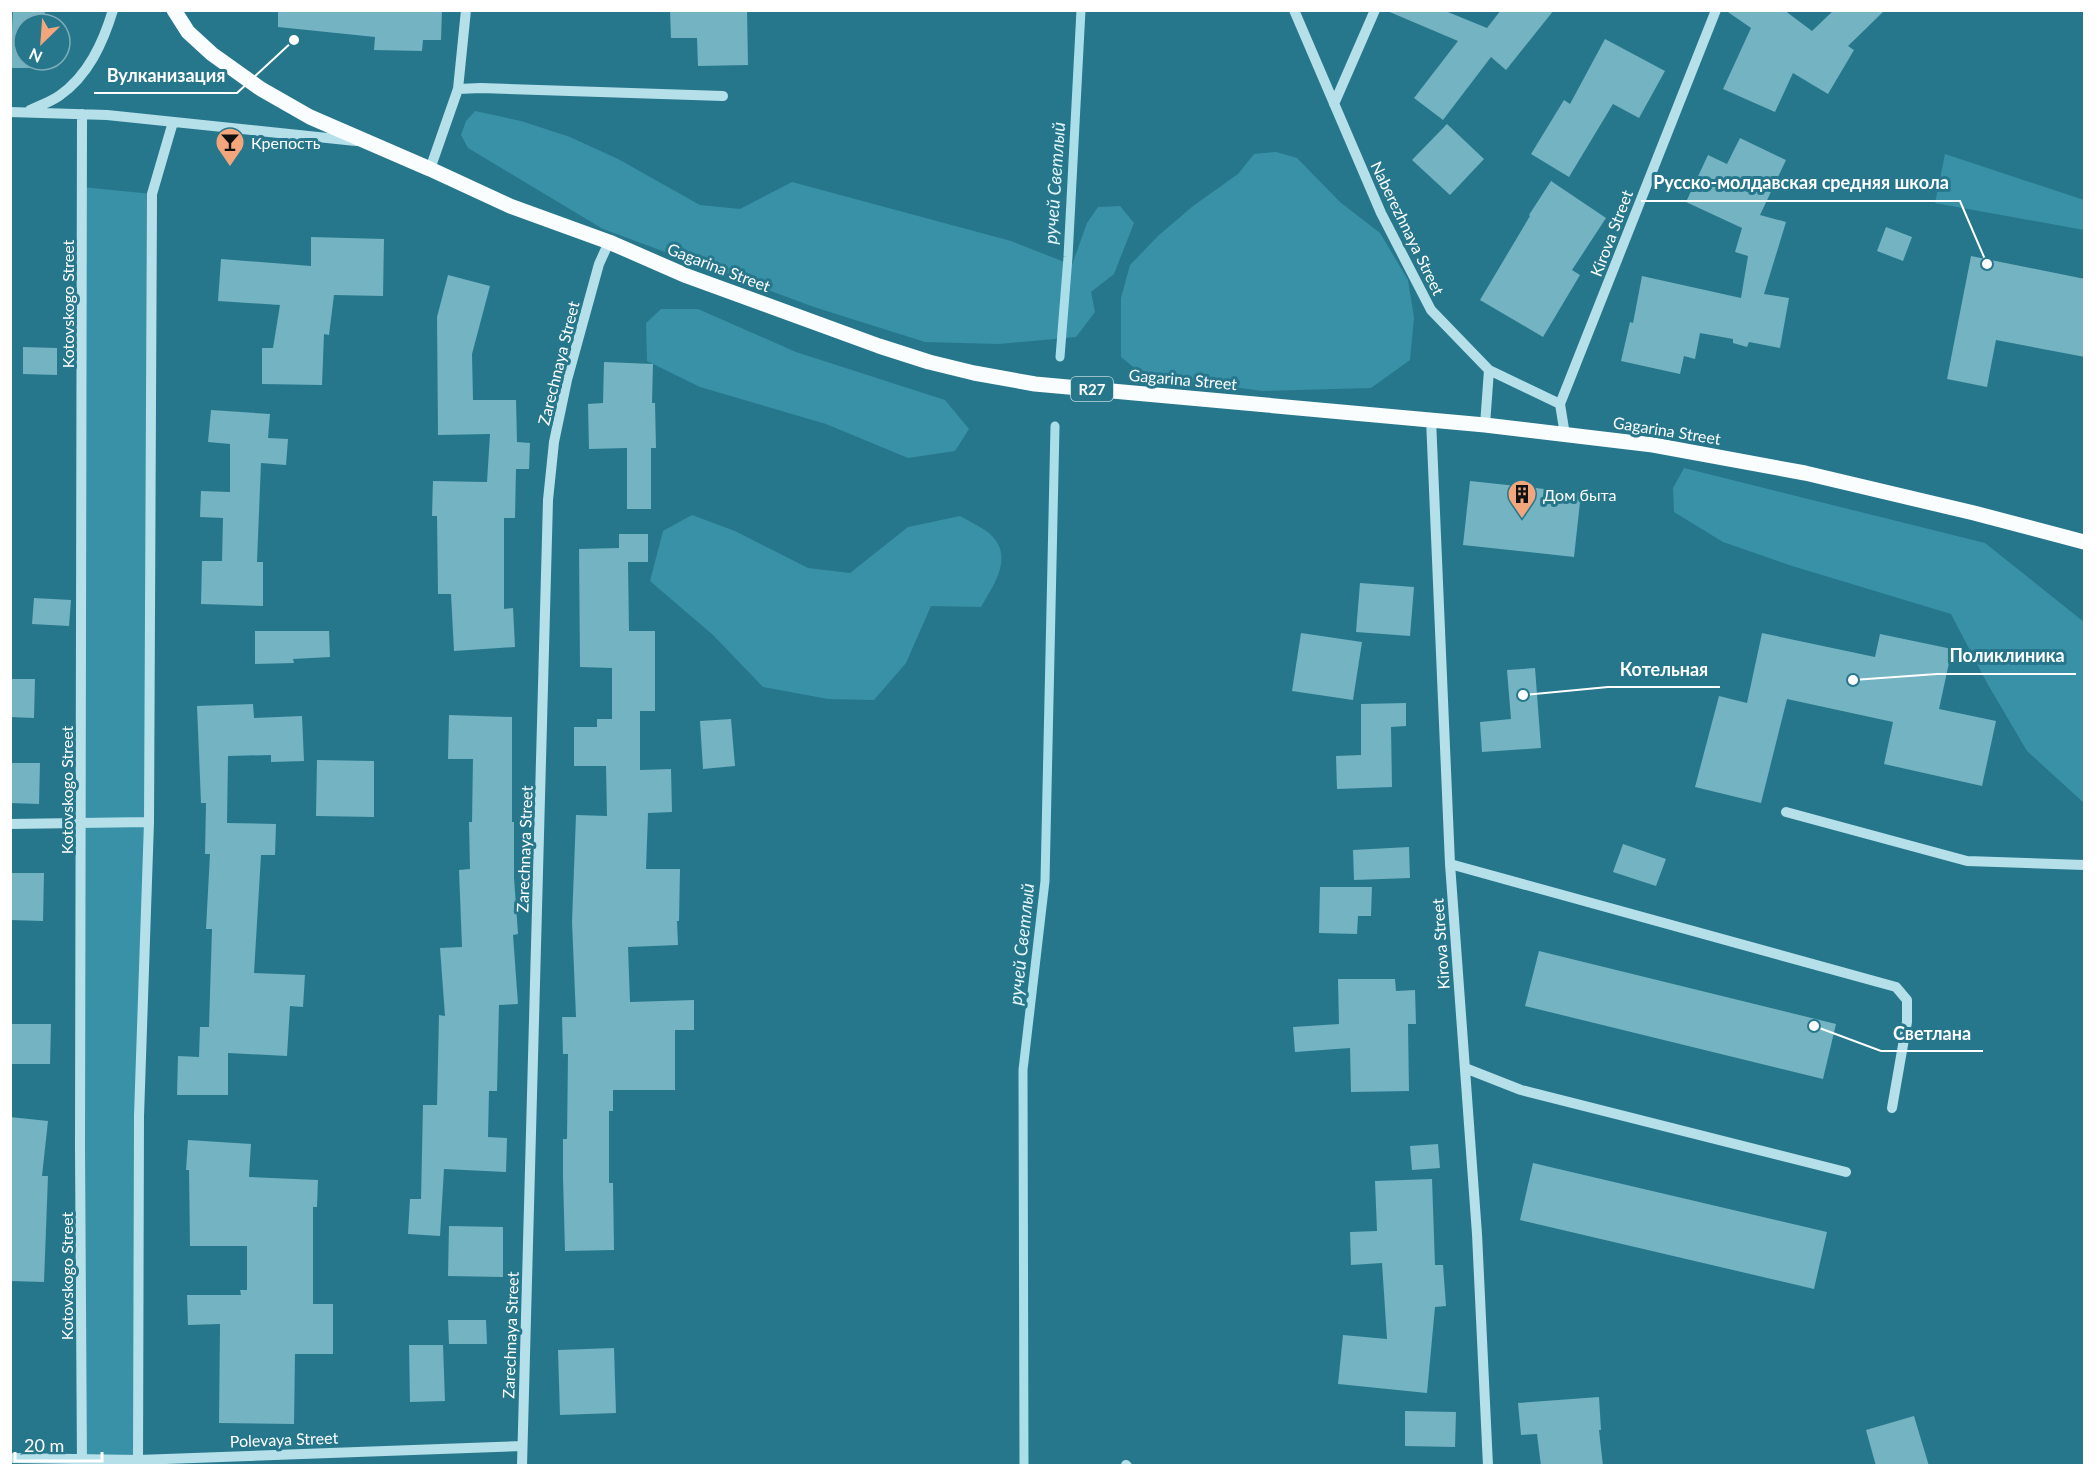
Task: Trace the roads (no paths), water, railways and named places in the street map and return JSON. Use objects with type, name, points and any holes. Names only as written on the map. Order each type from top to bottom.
[{"type":"main road","name":"Gagarina Street","points":[[174,10],[188,32],[212,54],[236,72],[310,117],[510,206],[609,242],[687,276],[868,343],[929,362],[1035,384],[1431,419],[1653,445],[1805,473],[2085,542]]},
{"type":"street","points":[[27,112],[59,96],[78,79],[105,37],[113,10]]},
{"type":"street","points":[[430,169],[458,89],[466,10]]},
{"type":"street","name":"Naberezhnaya Street","points":[[1294,10],[1381,213],[1431,310],[1489,370],[1560,404]]},
{"type":"street","points":[[1334,104],[1375,10]]},
{"type":"street","name":"Kirova Street","points":[[1560,404],[1716,10]]},
{"type":"street","points":[[458,89],[723,96]]},
{"type":"street","points":[[10,112],[107,116],[372,143]]},
{"type":"street","name":"Kotovskogo Street","points":[[82,114],[80,1160],[83,1463]]},
{"type":"street","points":[[138,1462],[139,1116],[149,822],[152,194],[173,122]]},
{"type":"street","name":"Zarechnaya Street","points":[[522,1466],[548,500],[554,442],[567,380],[599,264],[609,242]]},
{"type":"street","points":[[1485,425],[1489,370]]},
{"type":"street","points":[[1560,404],[1565,435]]},
{"type":"street","name":"Kirova Street","points":[[1431,419],[1449,864],[1477,1234],[1488,1466]]},
{"type":"street","points":[[1786,812],[1967,861],[2085,865]]},
{"type":"street","points":[[10,824],[149,822]]},
{"type":"street","points":[[1449,864],[1896,987],[1906,1000],[1907,1022],[1892,1108]]},
{"type":"street","points":[[1465,1068],[1521,1090],[1846,1172]]},
{"type":"street","name":"Polevaya Street","points":[[10,1458],[83,1463],[138,1462],[522,1446]]},
{"type":"waterway","name":"ручей Светлый","points":[[1060,357],[1068,257],[1081,10]]},
{"type":"waterway","name":"ручей Светлый","points":[[1024,1466],[1023,1070],[1045,881],[1055,426]]},
{"type":"place","name":"Вулканизация","points":[[294,40]]},
{"type":"place","name":"Крепость","points":[[230,168]]},
{"type":"place","name":"Русско-молдавская средняя школа","points":[[1987,264]]},
{"type":"place","name":"Дом быта","points":[[1522,520]]},
{"type":"place","name":"Поликлиника","points":[[1853,680]]},
{"type":"place","name":"Котельная","points":[[1523,695]]},
{"type":"place","name":"Светлана","points":[[1814,1026]]}]
